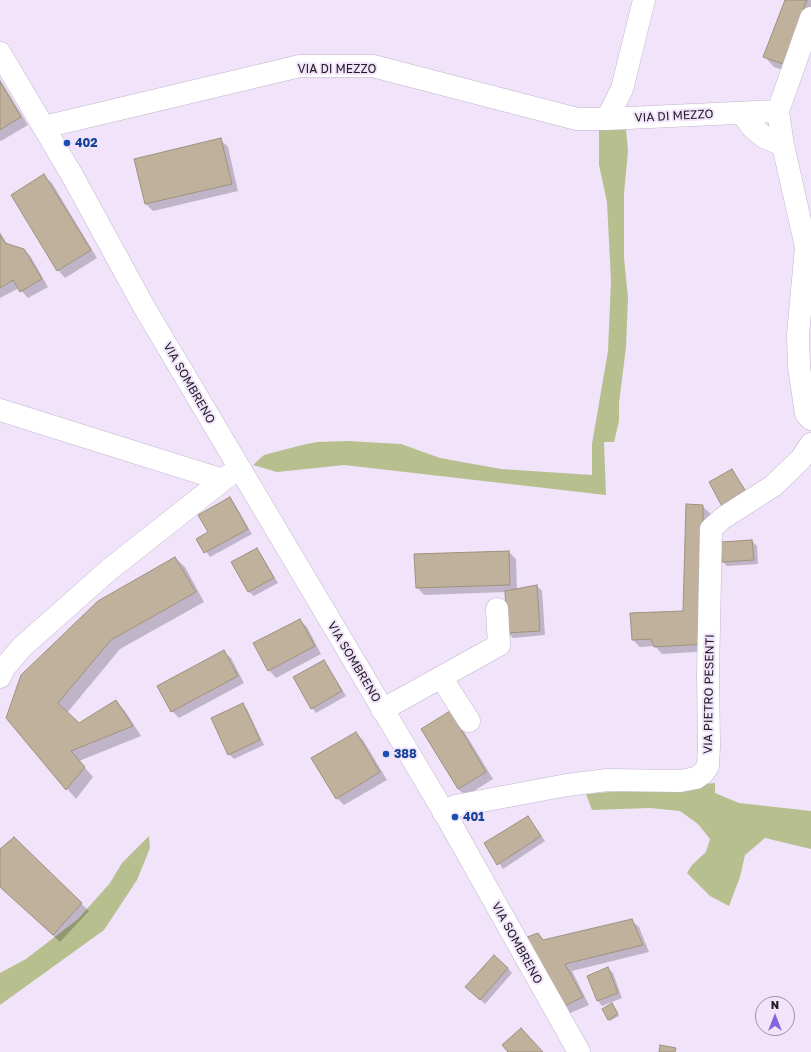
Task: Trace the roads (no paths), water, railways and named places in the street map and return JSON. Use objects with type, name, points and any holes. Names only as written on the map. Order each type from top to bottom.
[{"type":"street","points":[[607,119],[622,89],[644,0]]},
{"type":"street","points":[[811,18],[778,111],[783,145],[806,247],[799,328],[799,367],[806,414],[811,419]]},
{"type":"street","name":"VIA SOMBRENO","points":[[0,53],[44,127],[144,307],[231,474],[382,710],[443,812],[579,1052]]},
{"type":"street","name":"VIA DI MEZZO","points":[[44,127],[300,66],[373,66],[577,119],[778,111]]},
{"type":"street","points":[[742,112],[752,127],[764,137],[783,145]]},
{"type":"street","points":[[0,410],[231,474]]},
{"type":"street","name":"VIA PIETRO PESENTI","points":[[443,812],[455,806],[567,785],[607,780],[680,781],[696,778],[703,773],[708,766],[709,746],[708,674],[711,529],[724,518],[774,486],[801,459],[811,444]]},
{"type":"street","points":[[0,677],[4,668],[22,647],[110,569],[231,474]]},
{"type":"street","name":"VIA SOMBRENO","points":[[382,710],[499,645],[497,609]]},
{"type":"street","points":[[441,677],[469,721]]},
{"type":"place","name":"402","points":[[67,143]]},
{"type":"place","name":"388","points":[[386,754]]},
{"type":"place","name":"401","points":[[455,817]]}]
